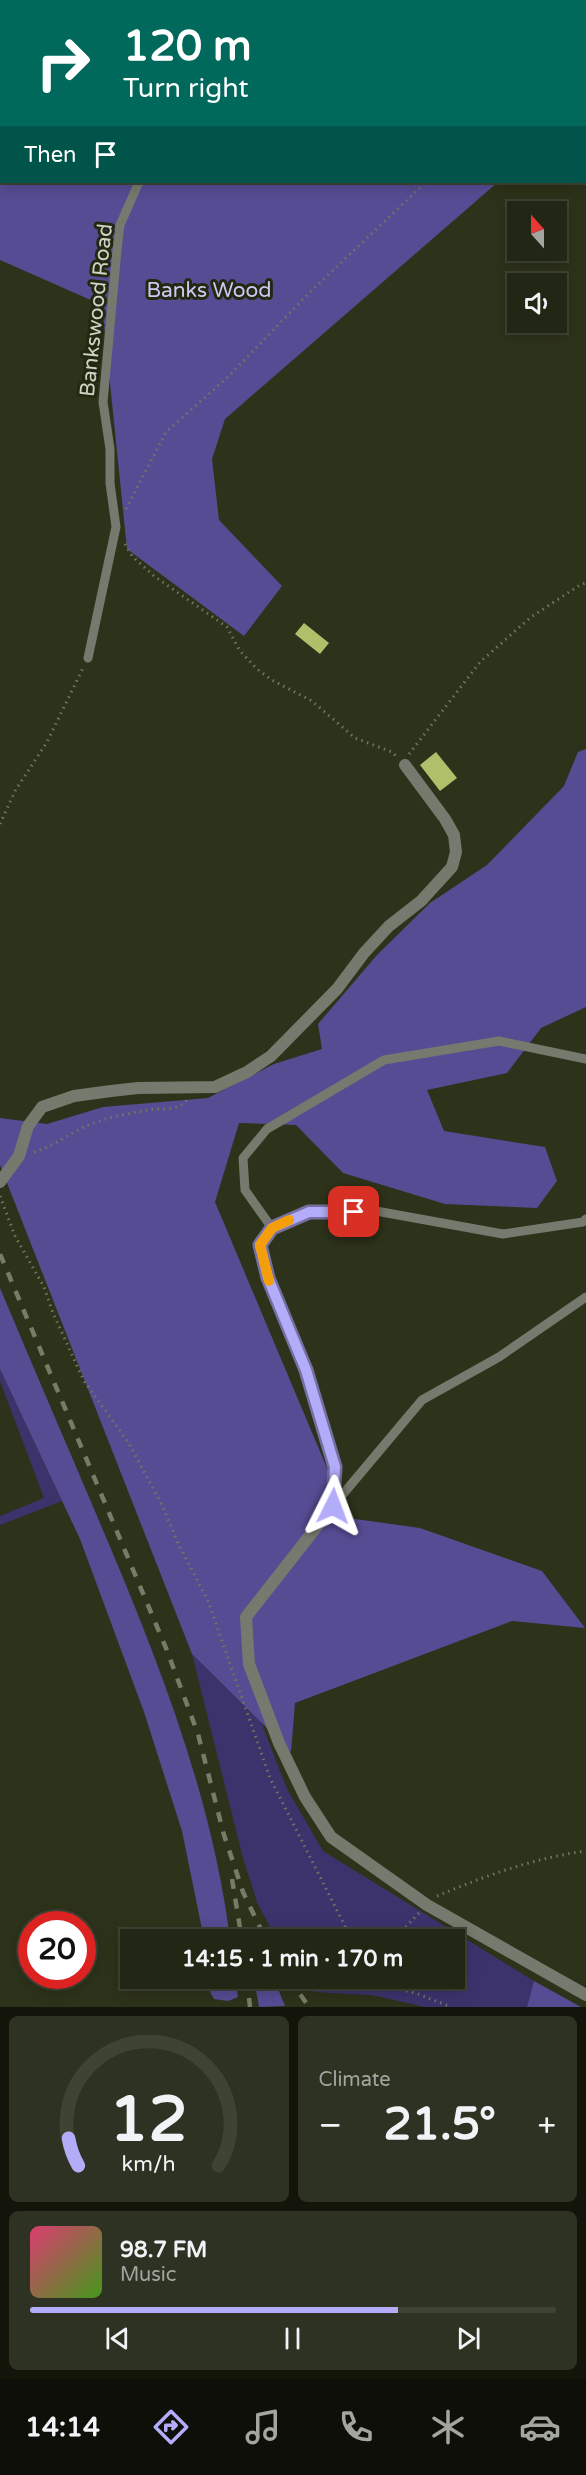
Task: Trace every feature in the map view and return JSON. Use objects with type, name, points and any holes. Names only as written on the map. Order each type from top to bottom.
[{"type":"street","points":[[0,1182],[12,1167],[32,1120],[42,1107],[87,1094],[129,1089],[215,1088],[247,1072],[271,1056],[337,989],[377,939],[421,901],[452,867],[456,852],[454,835],[446,819],[405,765]]},
{"type":"street","points":[[333,1506],[246,1617],[249,1664],[279,1743],[305,1797],[331,1837],[428,1905],[586,1995]]},
{"type":"lane","name":"Bankswood Road","points":[[88,658],[116,527],[110,483],[110,449],[103,402],[120,225],[139,183]]},
{"type":"lane","points":[[272,1228],[245,1190],[243,1158],[267,1130],[384,1060],[499,1041],[586,1059]]},
{"type":"lane","points":[[333,1506],[335,1467],[306,1370],[268,1278],[260,1245],[272,1228],[309,1212],[376,1211],[502,1234],[586,1219]]},
{"type":"lane","points":[[333,1506],[422,1401],[499,1357],[586,1297]]},
{"type":"path","points":[[425,183],[307,296],[228,377],[166,432],[116,527],[132,556],[154,576],[227,627],[240,651],[257,669],[272,680],[312,701],[355,738],[392,752],[405,765],[419,740],[480,662],[531,616],[586,583]]},
{"type":"path","points":[[0,824],[15,791],[47,742],[88,658]]},
{"type":"path","points":[[21,1147],[32,1152],[106,1119],[150,1109],[171,1109],[183,1105],[189,1098],[189,1088]]},
{"type":"path","points":[[0,1196],[15,1236],[44,1287],[52,1313],[84,1381],[128,1442],[162,1505],[178,1543],[208,1600],[270,1778],[346,1929]]},
{"type":"path","points":[[404,1929],[437,1896],[500,1871],[586,1851]]},
{"type":"path","points":[[399,1989],[451,2007]]},
{"type":"shaded area","points":[[0,1369],[62,1501],[0,1525],[0,1516],[44,1498],[0,1381]]},
{"type":"shaded area","points":[[192,1654],[261,1722],[287,1789],[323,1851],[450,1929],[271,1929],[257,1902],[243,1858]]},
{"type":"shaded area","points":[[465,1938],[534,1981],[527,2007],[425,2007],[372,1995],[314,1992],[311,1989],[465,1989]]},
{"type":"green space","name":"Banks Wood","points":[[0,183],[497,183],[225,419],[212,459],[219,520],[282,586],[244,636],[127,549],[102,305],[0,260]]},
{"type":"green space","points":[[586,749],[586,1007],[541,1028],[507,1073],[427,1090],[444,1131],[545,1147],[557,1181],[537,1208],[445,1204],[343,1173],[296,1125],[239,1123],[215,1202],[348,1518],[420,1528],[542,1571],[585,1628],[512,1621],[295,1703],[291,1752],[192,1654],[0,1165],[0,1118],[47,1124],[103,1107],[208,1098],[274,1064],[322,1049],[318,1024],[377,955],[430,903],[487,865],[564,786],[578,752]]},
{"type":"green space","points":[[0,1288],[142,1624],[180,1727],[210,1832],[222,1885],[229,1929],[202,1929],[182,1831],[144,1712],[80,1539],[0,1369]]},
{"type":"green space","points":[[534,1981],[581,2007],[527,2007]]},
{"type":"green space","points":[[209,1989],[237,1989],[238,1997],[228,2001],[214,1999]]},
{"type":"green space","points":[[256,1989],[278,1989],[285,2006],[259,2007]]},
{"type":"building","points":[[304,623],[329,643],[320,654],[295,634]]},
{"type":"building","points":[[436,752],[457,778],[440,791],[420,765]]},
{"type":"railway","points":[[0,1254],[166,1648],[198,1734],[224,1835],[243,1892],[261,1929]]},
{"type":"railway","points":[[232,1879],[240,1929]]},
{"type":"railway","points":[[248,1989],[250,2007]]},
{"type":"railway","points":[[297,1989],[309,2007]]},
{"type":"slow traffic","points":[[269,1281],[260,1245],[272,1228],[289,1220]]},
{"type":"route","points":[[333,1506],[335,1467],[306,1370],[268,1278],[260,1245],[272,1228],[309,1212],[354,1212]]}]
